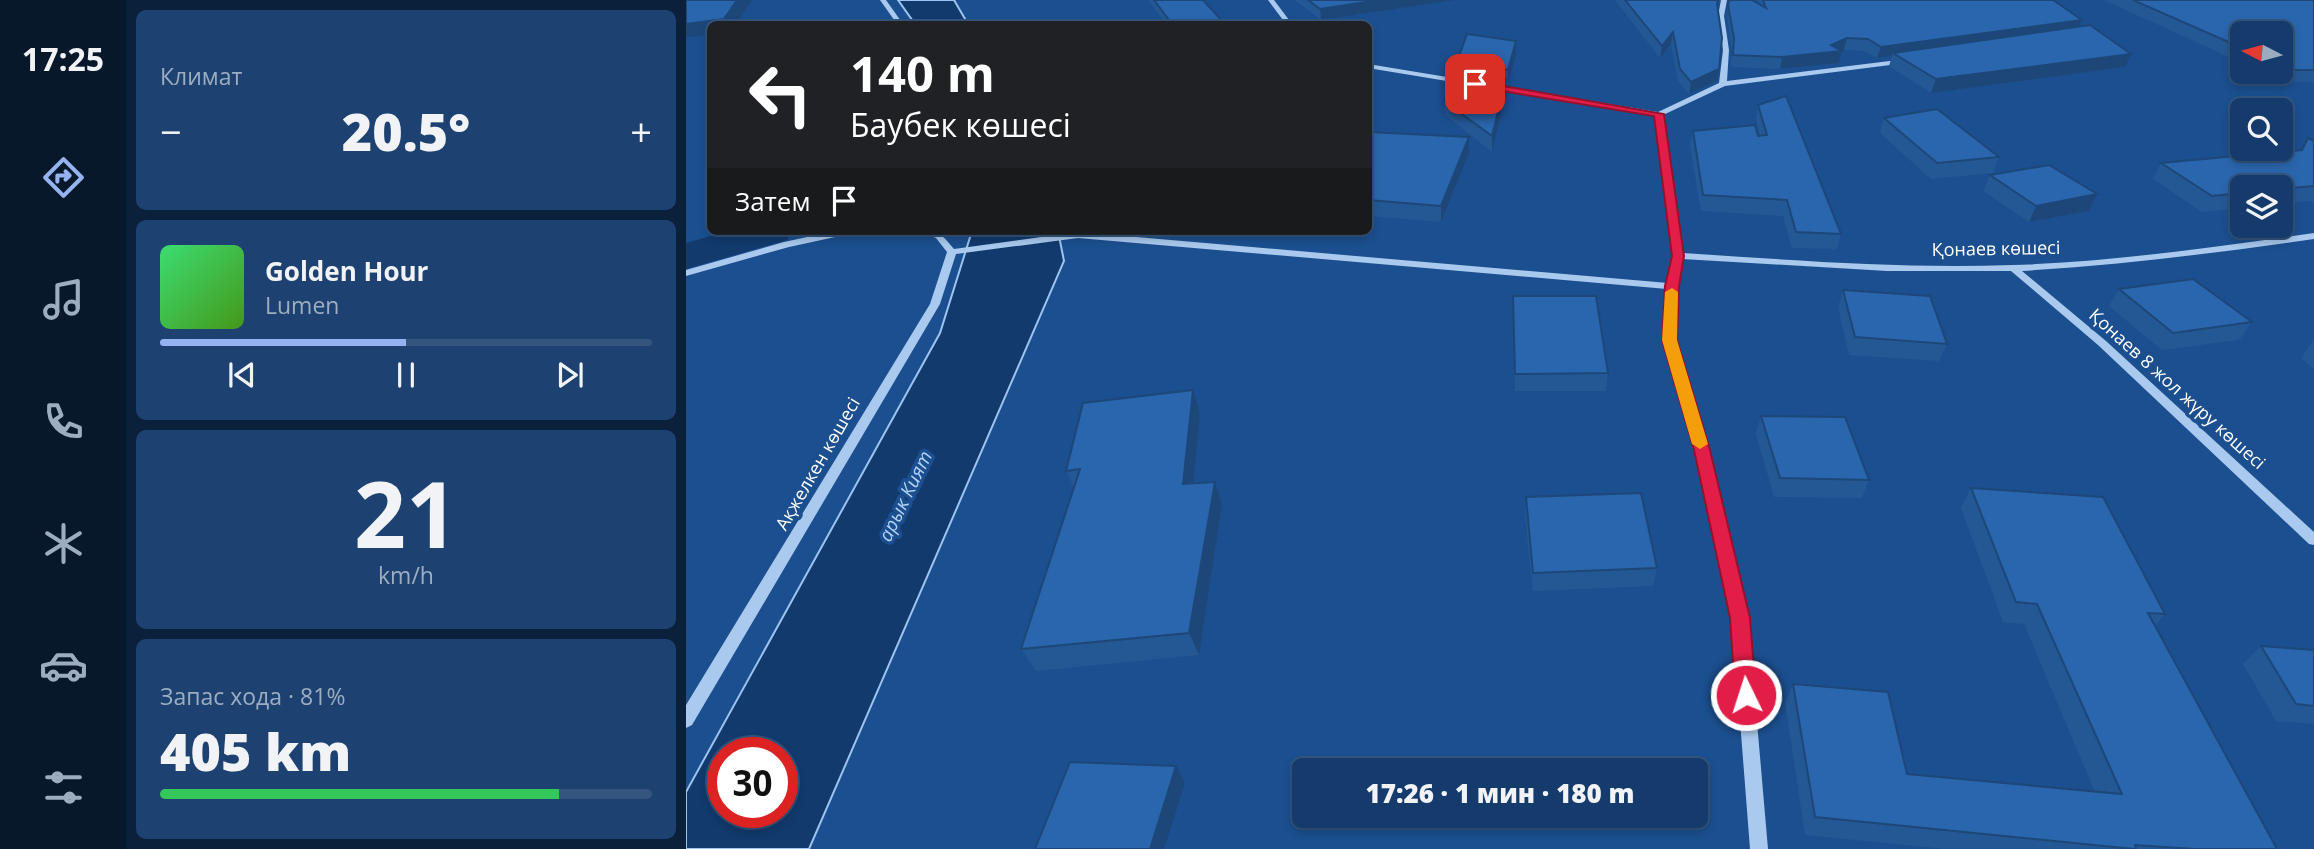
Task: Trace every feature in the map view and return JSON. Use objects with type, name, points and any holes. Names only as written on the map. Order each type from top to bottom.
[{"type":"street","points":[[883,0],[898,21]]},
{"type":"street","points":[[1271,0],[1287,21]]},
{"type":"street","points":[[1723,85],[1726,50],[1721,16],[1724,0]]},
{"type":"street","points":[[1372,67],[1659,114],[1723,85],[1920,59]]},
{"type":"street","points":[[1659,114],[1678,256],[1672,286],[1670,340],[1702,450],[1740,618],[1759,849]]},
{"type":"street","points":[[686,273],[787,244],[830,235]]},
{"type":"street","points":[[936,235],[956,252],[1078,235],[1672,286]]},
{"type":"street","name":"Қонаев көшесі","points":[[1678,256],[1830,266],[2013,268],[2203,251],[2314,236]]},
{"type":"street","name":"Ақжелкен көшесі","points":[[686,720],[935,304],[956,252]]},
{"type":"street","name":"Қонаев 8 жол жүру көшесі","points":[[2013,268],[2102,343],[2314,540]]},
{"type":"water","points":[[898,0],[954,0],[966,21],[913,21]]},
{"type":"water","name":"арык Кият","points":[[971,235],[1059,235],[1064,261],[809,849],[686,849],[686,792],[707,754],[707,828],[798,828],[798,737],[716,737],[940,333]]},
{"type":"building","points":[[686,0],[737,0],[724,19],[686,24]]},
{"type":"building","points":[[1154,0],[1203,0],[1222,21],[1170,21]]},
{"type":"building","points":[[1308,0],[1379,0],[1320,9]]},
{"type":"building","points":[[1625,0],[1718,0],[1722,38],[1719,69],[1691,82],[1680,69],[1673,32],[1662,46]]},
{"type":"building","points":[[1729,0],[1752,0],[1766,8],[1763,0],[2053,0],[2082,20],[1881,47],[1868,39],[1847,38],[1831,45],[1842,51],[1782,57],[1733,55],[1734,38]]},
{"type":"building","points":[[2133,0],[2314,0],[2314,70],[2293,70],[2293,21],[2230,21],[2230,43]]},
{"type":"building","points":[[2090,25],[2131,54],[1936,79],[1893,53]]},
{"type":"building","points":[[1467,34],[1516,41],[1508,70],[1457,62]]},
{"type":"building","points":[[1454,71],[1506,79],[1492,136],[1444,101]]},
{"type":"building","points":[[1786,96],[1841,234],[1796,232],[1787,200],[1703,195],[1693,131],[1755,125],[1758,136],[1767,135],[1758,105]]},
{"type":"building","points":[[1937,109],[1999,157],[1937,163],[1884,118]]},
{"type":"building","points":[[1372,132],[1469,137],[1441,206],[1372,200]]},
{"type":"building","points":[[2308,138],[2314,141],[2314,186],[2293,188],[2293,175],[2230,175],[2230,194],[2212,196],[2161,163],[2230,157],[2230,161],[2293,161],[2293,151],[2302,150]]},
{"type":"building","points":[[2049,165],[2097,194],[2036,206],[1990,175]]},
{"type":"building","points":[[2193,279],[2252,322],[2173,333],[2119,289]]},
{"type":"building","points":[[1843,290],[1930,296],[1947,344],[1855,337]]},
{"type":"building","points":[[1513,296],[1596,296],[1608,373],[1515,374]]},
{"type":"building","points":[[1193,390],[1183,484],[1215,482],[1189,633],[1021,649],[1080,469],[1066,471],[1083,403]]},
{"type":"building","points":[[1761,416],[1845,417],[1869,480],[1780,478]]},
{"type":"building","points":[[1971,488],[2103,497],[2165,614],[2148,613],[2277,849],[2195,849],[2135,845],[2134,849],[1815,817],[1793,684],[1888,692],[1907,774],[2122,794],[2037,604],[2016,602]]},
{"type":"building","points":[[1641,493],[1657,568],[1533,573],[1526,497]]},
{"type":"building","points":[[2261,646],[2314,650],[2314,706],[2296,704]]},
{"type":"building","points":[[1070,762],[1176,766],[1150,849],[1035,849]]},
{"type":"waterway","points":[[686,256],[759,235]]},
{"type":"slow traffic","points":[[1672,292],[1670,340],[1700,444]]},
{"type":"route","points":[[1475,84],[1659,114],[1678,256],[1672,286],[1670,340],[1702,450],[1740,618],[1746,695]]}]
